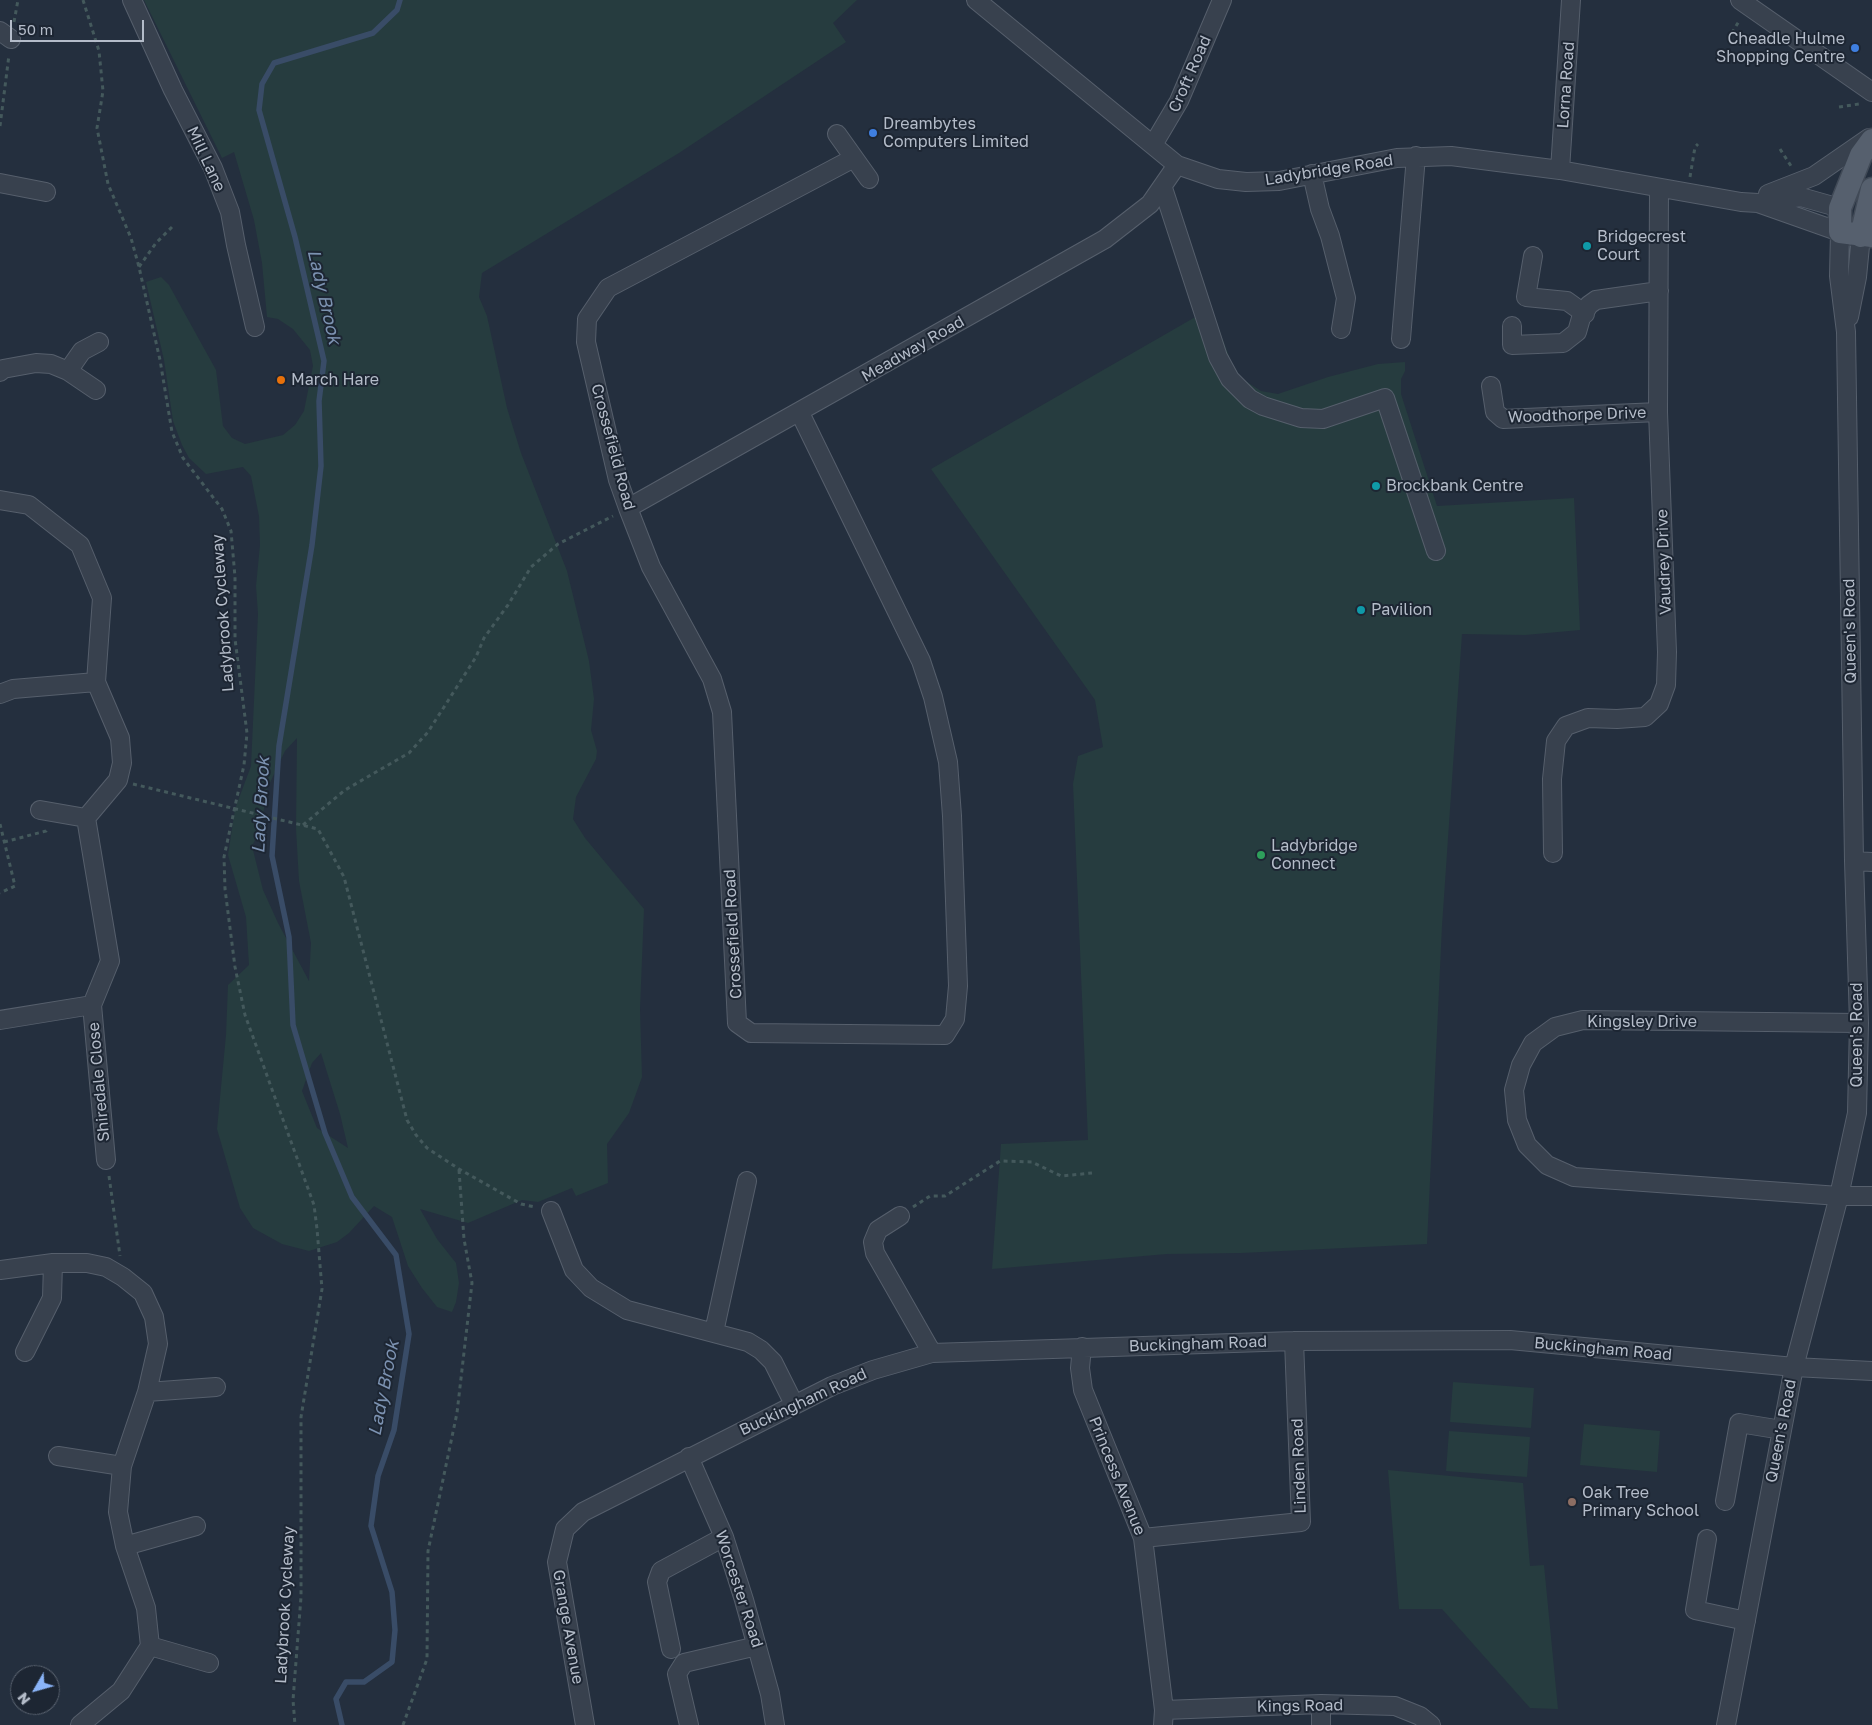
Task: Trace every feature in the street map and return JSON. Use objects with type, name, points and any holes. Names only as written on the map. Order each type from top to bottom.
[{"type":"main road","points":[[1872,140],[1861,155],[1840,208],[1862,228],[1872,189]]},
{"type":"street","name":"Mill Lane","points":[[132,0],[172,90],[213,168],[230,212],[255,327]]},
{"type":"street","name":"Ladybridge Road","points":[[976,0],[1177,165],[1218,179],[1246,182],[1279,180],[1416,156],[1451,156],[1560,170],[1659,189],[1749,203]]},
{"type":"street","name":"Croft Road","points":[[1153,145],[1179,100],[1222,0]]},
{"type":"street","name":"Lorna Road","points":[[1560,170],[1571,0]]},
{"type":"street","points":[[1740,0],[1867,98]]},
{"type":"street","points":[[837,134],[869,179]]},
{"type":"street","points":[[1749,203],[1814,176],[1872,136]]},
{"type":"street","points":[[1401,339],[1416,156]]},
{"type":"street","name":"Crossefield Road","points":[[800,413],[921,661],[933,698],[948,762],[952,816],[958,986],[955,1019],[945,1035],[751,1033],[737,1023],[722,712],[712,679],[651,566],[628,508],[618,480],[586,342],[587,319],[608,288],[854,158]]},
{"type":"street","name":"Meadway Road","points":[[628,508],[800,413],[1105,239],[1139,214],[1162,188],[1177,165]]},
{"type":"street","points":[[1312,174],[1320,209],[1330,236],[1346,298],[1341,329]]},
{"type":"street","points":[[0,182],[46,192]]},
{"type":"street","points":[[1162,188],[1218,357],[1230,379],[1250,399],[1263,406],[1301,418],[1323,419],[1386,398],[1436,551]]},
{"type":"street","name":"Vaudrey Drive","points":[[1553,853],[1552,779],[1556,741],[1566,726],[1588,718],[1617,720],[1644,717],[1659,704],[1666,685],[1667,652],[1658,412],[1659,189]]},
{"type":"street","points":[[1749,203],[1801,198],[1840,208]]},
{"type":"street","points":[[1749,203],[1862,228]]},
{"type":"street","name":"Queen's Road","points":[[1726,1725],[1794,1367],[1839,1196],[1857,1113],[1859,1023],[1854,861],[1846,332],[1857,278],[1862,228]]},
{"type":"street","points":[[1533,256],[1526,297],[1567,301],[1585,314]]},
{"type":"street","points":[[1512,326],[1512,344],[1563,343],[1577,332],[1589,305],[1604,297],[1659,291]]},
{"type":"street","points":[[68,371],[82,351],[99,342]]},
{"type":"street","points":[[0,372],[3,369],[36,363],[51,364],[68,371],[96,390]]},
{"type":"street","name":"Woodthorpe Drive","points":[[1491,386],[1495,412],[1503,419],[1658,412]]},
{"type":"street","points":[[0,500],[29,505],[80,545],[102,598],[96,682],[120,738],[122,763],[118,780],[86,818],[110,961],[92,1005],[0,1020]]},
{"type":"street","points":[[0,694],[14,689],[96,682]]},
{"type":"street","points":[[48,811],[86,818]]},
{"type":"street","points":[[1854,861],[1872,862]]},
{"type":"street","name":"Shiredale Close","points":[[92,1005],[106,1160]]},
{"type":"street","name":"Kingsley Drive","points":[[1859,1023],[1584,1020],[1555,1027],[1533,1043],[1521,1065],[1514,1090],[1517,1120],[1527,1145],[1547,1166],[1574,1177],[1839,1196],[1872,1196]]},
{"type":"street","points":[[714,1332],[746,1181]]},
{"type":"street","points":[[551,1210],[574,1270],[591,1288],[627,1310],[748,1342],[761,1350],[773,1362],[794,1404]]},
{"type":"street","points":[[900,1216],[878,1230],[873,1242],[876,1253],[932,1353]]},
{"type":"street","points":[[25,1352],[52,1298],[53,1264]]},
{"type":"street","points":[[0,1270],[53,1264],[106,1267],[123,1277],[143,1293],[154,1317],[158,1344],[147,1392],[122,1466],[118,1512],[125,1546],[146,1608],[150,1646],[120,1691],[80,1725]]},
{"type":"street","name":"Buckingham Road","points":[[565,1529],[584,1512],[794,1404],[873,1370],[932,1353],[1294,1341],[1510,1340],[1794,1367],[1872,1371]]},
{"type":"street","name":"Linden Road","points":[[1143,1538],[1301,1522],[1294,1341]]},
{"type":"street","name":"Princess Avenue","points":[[1082,1347],[1080,1368],[1083,1390],[1143,1538],[1164,1717]]},
{"type":"street","points":[[147,1392],[216,1387]]},
{"type":"street","points":[[1725,1501],[1739,1423],[1782,1430]]},
{"type":"street","points":[[58,1456],[122,1466]]},
{"type":"street","name":"Worcester Road","points":[[689,1457],[724,1537],[757,1646],[775,1725]]},
{"type":"street","points":[[125,1546],[196,1526]]},
{"type":"street","name":"Grange Avenue","points":[[565,1529],[557,1562],[585,1725]]},
{"type":"street","points":[[671,1649],[656,1582],[661,1571],[724,1537]]},
{"type":"street","points":[[1708,1539],[1695,1610],[1746,1621]]},
{"type":"street","points":[[150,1646],[209,1662]]},
{"type":"street","points":[[689,1725],[677,1674],[684,1663],[757,1646]]},
{"type":"street","points":[[1321,1704],[1321,1725]]},
{"type":"street","name":"Kings Road","points":[[1164,1717],[1321,1704],[1395,1706],[1420,1716],[1431,1725]]},
{"type":"path","name":"Ladybrook Cycleway","points":[[83,0],[99,51],[103,92],[98,128],[108,184],[131,238],[139,267],[160,360],[172,432],[183,458],[222,509],[231,531],[235,577],[235,639],[247,733],[244,765],[224,856],[225,889],[235,967],[245,1015],[314,1205],[322,1289],[316,1333],[300,1417],[301,1597],[293,1700],[295,1725]]},
{"type":"path","points":[[0,126],[6,35]]},
{"type":"path","points":[[1839,107],[1867,98]]},
{"type":"path","points":[[1688,193],[1694,147],[1698,144]]},
{"type":"path","points":[[139,267],[156,242],[173,226]]},
{"type":"path","points":[[303,825],[345,790],[409,753],[428,732],[476,658],[484,638],[508,605],[531,567],[541,556],[558,544],[628,508]]},
{"type":"path","points":[[118,780],[318,829],[344,877],[407,1120],[416,1135],[426,1148],[521,1204],[551,1210]]},
{"type":"path","points":[[4,842],[46,831],[48,811]]},
{"type":"path","points":[[0,824],[15,886],[0,893]]},
{"type":"path","points":[[106,1160],[123,1277]]},
{"type":"path","points":[[900,1216],[930,1196],[945,1196],[1000,1161],[1032,1162],[1060,1176],[1092,1174]]},
{"type":"path","points":[[403,1725],[426,1659],[428,1551],[457,1413],[472,1283],[464,1238],[459,1169]]},
{"type":"green space","points":[[144,0],[857,0],[833,23],[846,42],[679,153],[482,273],[479,297],[487,316],[507,408],[521,453],[567,571],[589,661],[594,699],[591,730],[597,751],[596,759],[576,797],[573,819],[585,838],[644,909],[640,1009],[642,1077],[629,1113],[607,1144],[608,1183],[576,1196],[572,1188],[538,1202],[522,1200],[468,1223],[420,1209],[437,1239],[456,1263],[459,1283],[456,1302],[452,1312],[437,1307],[422,1288],[408,1266],[392,1217],[374,1206],[349,1233],[337,1242],[309,1251],[282,1244],[253,1228],[240,1208],[217,1129],[226,1035],[228,985],[249,965],[246,917],[228,855],[235,809],[251,766],[258,614],[256,586],[260,545],[259,516],[251,476],[243,467],[206,474],[189,458],[182,445],[173,421],[164,360],[146,282],[161,277],[169,285],[216,370],[223,426],[232,438],[245,444],[283,435],[295,425],[304,411],[313,366],[310,350],[293,329],[278,319],[267,317],[262,263],[254,220],[234,152],[222,158]],"holes":[[[297,738],[296,829],[299,881],[311,943],[309,981],[278,923],[263,890],[252,846],[261,828],[267,789],[285,751]],[[321,1053],[340,1114],[348,1148],[317,1128],[302,1091],[312,1063]]]},
{"type":"green space","name":"Ladybridge Connect","points":[[1211,308],[1232,364],[1241,378],[1261,391],[1278,394],[1328,377],[1378,364],[1405,362],[1405,371],[1401,379],[1401,394],[1437,506],[1574,498],[1580,630],[1525,635],[1462,634],[1442,926],[1427,1244],[1241,1253],[1167,1254],[992,1269],[1001,1144],[1088,1140],[1073,784],[1078,756],[1103,747],[1095,700],[931,469]]},
{"type":"green space","points":[[1453,1382],[1534,1388],[1531,1428],[1450,1422]]},
{"type":"green space","points":[[1584,1424],[1660,1431],[1657,1472],[1580,1465]]},
{"type":"green space","points":[[1449,1431],[1530,1437],[1527,1477],[1446,1471]]},
{"type":"green space","points":[[1388,1470],[1523,1483],[1530,1566],[1544,1565],[1558,1709],[1530,1708],[1442,1609],[1399,1609]]},
{"type":"waterway","name":"Lady Brook","points":[[342,1725],[336,1699],[346,1682],[364,1682],[392,1662],[395,1630],[392,1592],[371,1526],[378,1476],[394,1430],[409,1334],[396,1255],[352,1197],[325,1133],[293,1025],[289,937],[272,856],[279,746],[312,545],[321,466],[319,401],[324,361],[295,237],[259,110],[262,84],[274,63],[373,33],[397,10],[400,0]]},
{"type":"place","name":"Cheadle Hulme Shopping Centre","points":[[1855,48]]},
{"type":"place","name":"Dreambytes Computers Limited","points":[[873,133]]},
{"type":"place","name":"Bridgecrest Court","points":[[1587,246]]},
{"type":"place","name":"March Hare","points":[[281,380]]},
{"type":"place","name":"Brockbank Centre","points":[[1376,486]]},
{"type":"place","name":"Pavilion","points":[[1361,610]]},
{"type":"place","name":"Ladybridge Connect","points":[[1261,855]]},
{"type":"place","name":"Oak Tree Primary School","points":[[1572,1502]]}]
